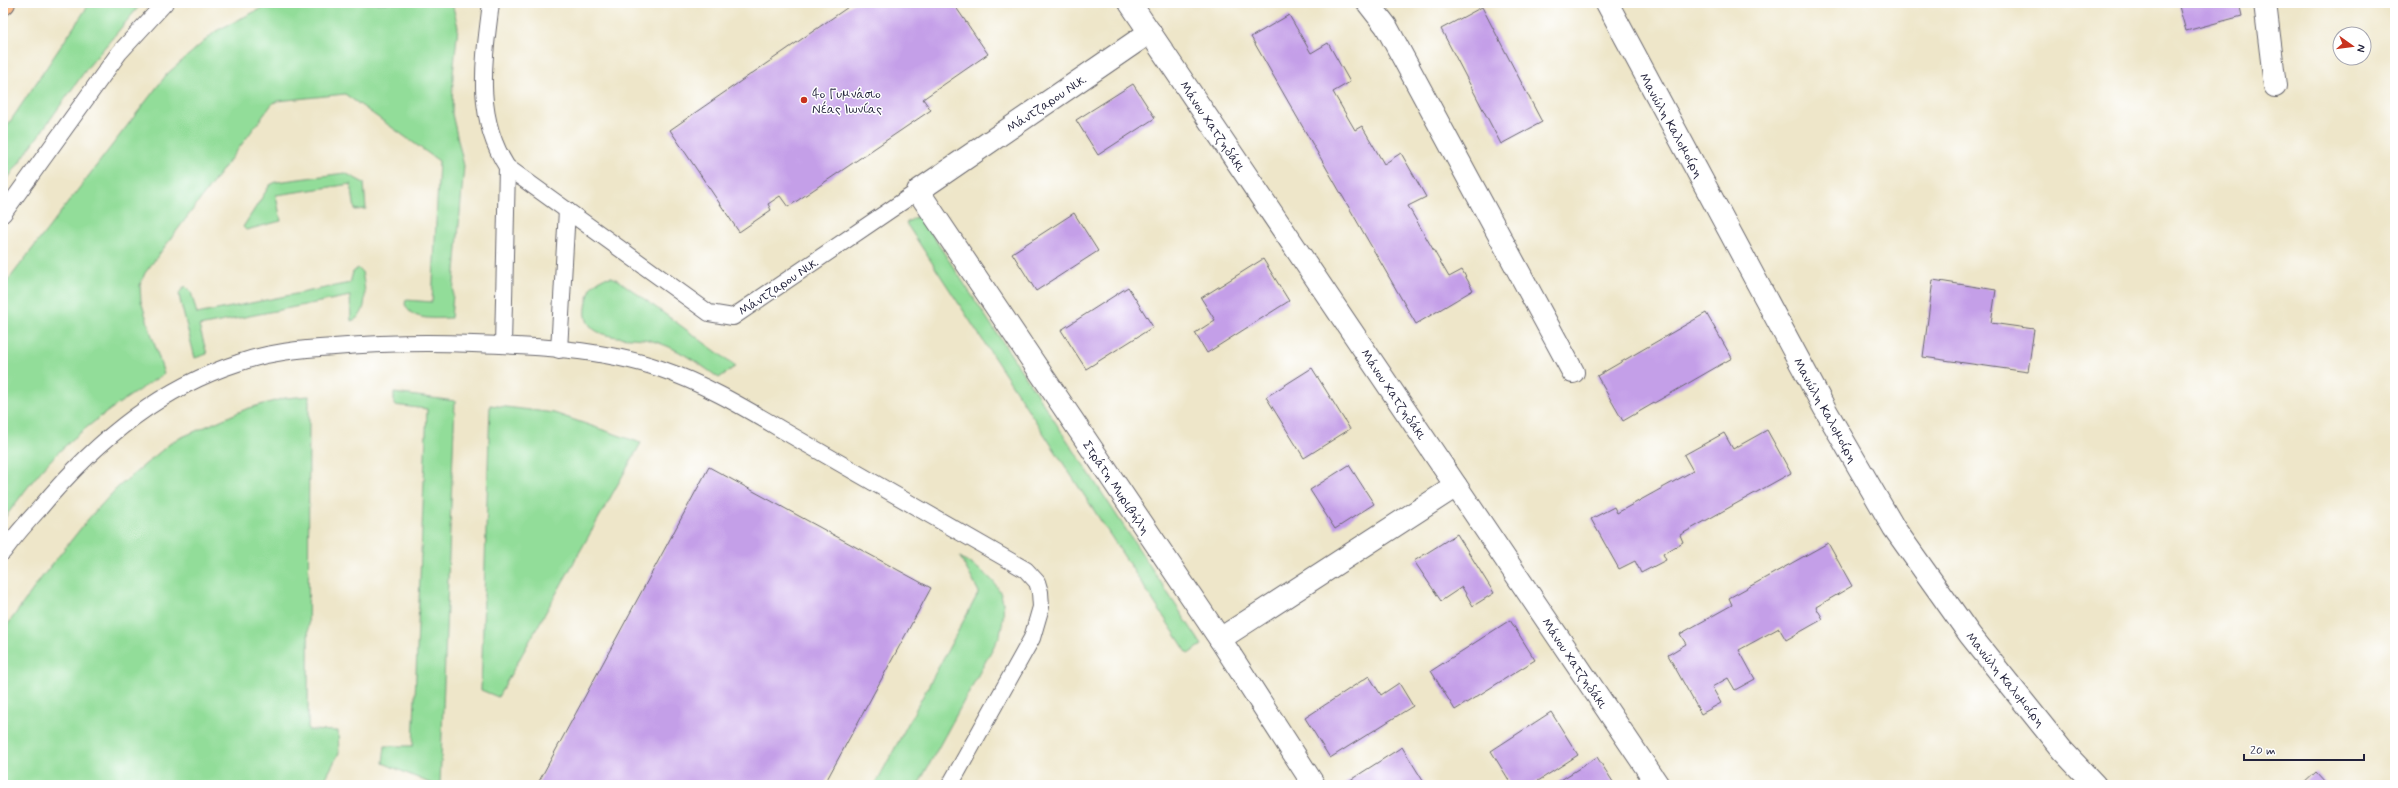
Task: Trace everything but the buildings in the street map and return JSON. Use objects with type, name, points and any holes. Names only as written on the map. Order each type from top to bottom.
[{"type":"street","name":"Μάνου Χατζηδάκι","points":[[1130,3],[1658,785]]},
{"type":"street","points":[[1368,3],[1386,26],[1573,372]]},
{"type":"street","name":"Μανώλη Καλομοίρη","points":[[1608,3],[1825,410],[1894,528],[1970,635],[2062,750],[2095,785]]},
{"type":"street","points":[[2265,3],[2275,86]]},
{"type":"street","name":"Μάντζαρου Νικ.","points":[[918,191],[1150,32]]},
{"type":"street","name":"Στράτη Μυριβήλη","points":[[918,191],[1220,639],[1314,785]]},
{"type":"street","points":[[1220,639],[1456,486]]},
{"type":"lane","points":[[3,214],[119,53],[165,3]]},
{"type":"lane","name":"Μάντζαρου Νικ.","points":[[491,3],[484,58],[483,93],[490,131],[507,166],[709,313],[733,317],[918,191]]},
{"type":"lane","points":[[503,345],[507,166]]},
{"type":"lane","points":[[559,350],[566,210]]},
{"type":"lane","points":[[3,552],[58,486],[88,454],[110,434],[158,400],[212,373],[258,357],[302,349],[382,343],[503,345],[559,350],[617,358],[651,366],[705,388],[1026,570],[1037,582],[1040,592],[1041,607],[1032,638],[950,785]]},
{"type":"green space","points":[[90,3],[142,3],[88,67],[3,185],[3,132]]},
{"type":"green space","points":[[272,3],[452,3],[458,27],[453,74],[452,114],[464,166],[451,318],[425,318],[418,316],[408,310],[405,304],[406,300],[432,302],[439,161],[345,94],[277,101],[272,104],[145,273],[140,285],[141,301],[164,374],[112,408],[63,448],[39,473],[3,520],[3,287],[167,74],[216,31]]},
{"type":"green space","points":[[345,173],[364,183],[366,209],[355,210],[351,184],[276,195],[281,221],[246,230],[243,227],[270,185],[276,182]]},
{"type":"green space","points":[[919,215],[1202,645],[1188,654],[906,223]]},
{"type":"green space","points":[[358,268],[362,272],[365,300],[364,307],[357,318],[351,321],[350,296],[199,326],[207,354],[195,358],[179,293],[185,286],[191,292],[197,314],[350,283],[353,272]]},
{"type":"green space","points":[[612,277],[736,366],[719,378],[668,346],[649,340],[608,335],[594,329],[589,324],[586,316],[586,305],[590,290],[592,286],[603,278]]},
{"type":"green space","points":[[394,393],[455,401],[440,785],[434,785],[383,763],[385,746],[413,746],[427,409],[394,405]]},
{"type":"green space","points":[[309,396],[308,730],[338,731],[339,753],[322,785],[3,785],[3,631],[42,577],[89,518],[117,488],[173,441],[246,409],[285,398]]},
{"type":"green space","points":[[490,405],[554,413],[641,443],[498,697],[481,690]]},
{"type":"green space","points":[[960,557],[983,572],[997,587],[1003,606],[1003,619],[1000,635],[918,785],[875,785],[979,592]]},
{"type":"place","name":"4ο Γυμνάσιο Νέας Ιωνίας","points":[[804,100]]}]
